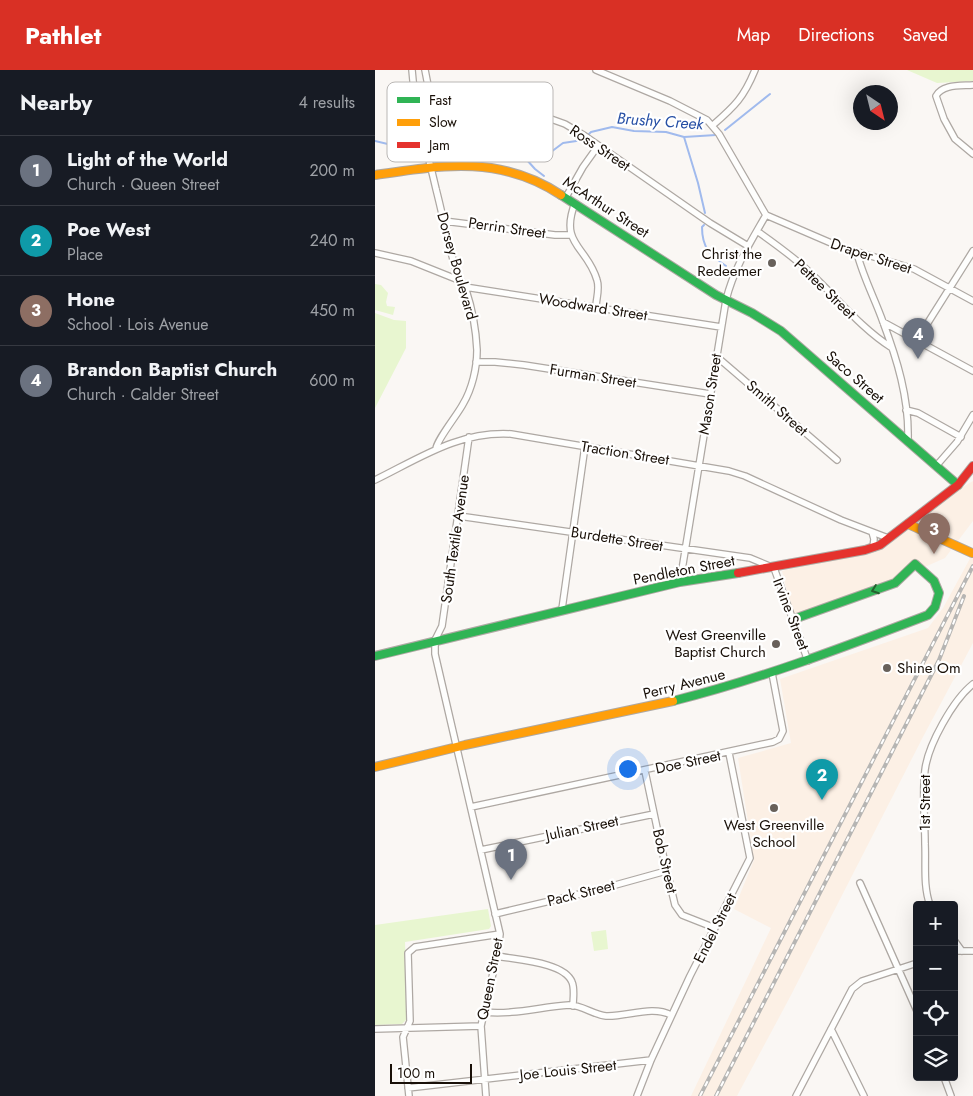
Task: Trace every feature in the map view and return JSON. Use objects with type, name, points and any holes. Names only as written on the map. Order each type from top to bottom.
[{"type":"street","points":[[596,70],[696,113],[713,125],[766,215]]},
{"type":"street","points":[[713,125],[737,104],[744,94],[755,70]]},
{"type":"street","points":[[973,85],[941,89],[936,97],[944,119],[955,140],[973,154]]},
{"type":"street","name":"Ross Street","points":[[553,120],[565,124],[585,136],[710,223],[748,246]]},
{"type":"street","points":[[566,196],[598,146]]},
{"type":"street","name":"Dorsey Boulevard","points":[[430,162],[456,270],[465,287],[476,337],[476,362],[465,402],[456,418],[439,440],[436,446],[437,449]]},
{"type":"street","name":"McArthur Street","points":[[375,175],[468,165],[499,168],[537,180],[566,196],[725,300]]},
{"type":"street","points":[[575,203],[569,224],[570,235],[597,281],[596,307]]},
{"type":"street","name":"Mason Street","points":[[680,582],[725,300],[734,273],[766,215]]},
{"type":"street","name":"Draper Street","points":[[766,215],[857,252],[914,269],[973,301]]},
{"type":"street","name":"Perrin Street","points":[[444,221],[555,235],[570,235]]},
{"type":"street","name":"Pettee Street","points":[[757,231],[788,254],[854,316],[892,348]]},
{"type":"street","points":[[917,340],[973,250]]},
{"type":"street","points":[[857,252],[902,379],[908,439]]},
{"type":"street","points":[[375,253],[411,261],[461,281]]},
{"type":"street","name":"Woodward Street","points":[[465,287],[721,327]]},
{"type":"street","name":"Saco Street","points":[[725,300],[752,313],[781,331],[859,400],[908,439],[958,485]]},
{"type":"street","points":[[883,322],[973,372]]},
{"type":"street","name":"Smith Street","points":[[716,356],[837,460]]},
{"type":"street","name":"Furman Street","points":[[476,362],[504,362],[710,394]]},
{"type":"street","points":[[906,410],[918,413],[961,437]]},
{"type":"street","points":[[937,465],[961,437],[973,415]]},
{"type":"street","name":"Traction Street","points":[[375,480],[437,449],[469,437],[511,434],[729,471],[745,476],[888,538]]},
{"type":"street","name":"South Textile Avenue","points":[[435,640],[442,626],[469,437]]},
{"type":"street","points":[[562,610],[585,446]]},
{"type":"street","name":"Pendleton Street","points":[[375,656],[680,582],[774,568],[873,548],[908,524],[958,485],[973,466]]},
{"type":"street","name":"Burdette Street","points":[[459,516],[750,558],[774,568]]},
{"type":"street","points":[[908,524],[972,553]]},
{"type":"street","points":[[871,532],[874,539],[873,548]]},
{"type":"street","name":"Perry Avenue","points":[[375,767],[649,707],[717,690],[808,661],[928,616],[937,604],[939,591],[937,584],[915,564],[895,583],[794,619]]},
{"type":"street","name":"Irvine Street","points":[[774,568],[808,661]]},
{"type":"street","name":"Queen Street","points":[[435,640],[435,654],[500,934],[497,956],[481,1026],[486,1096]]},
{"type":"street","name":"Doe Street","points":[[471,807],[773,742],[782,735],[782,724],[771,673]]},
{"type":"street","name":"1st Street","points":[[930,901],[926,885],[924,785],[927,762],[953,707],[961,695],[973,684]]},
{"type":"street","name":"Endel Street","points":[[637,1096],[671,1015],[750,858],[729,753]]},
{"type":"street","name":"Bob Street","points":[[645,771],[666,871],[678,910],[688,918],[715,928]]},
{"type":"street","name":"Julian Street","points":[[481,850],[654,814]]},
{"type":"street","name":"Pack Street","points":[[495,914],[666,871]]},
{"type":"street","points":[[860,884],[913,1002]]},
{"type":"street","points":[[409,1096],[403,1037],[410,1021],[408,953],[410,949],[500,934]]},
{"type":"street","points":[[958,946],[962,951]]},
{"type":"street","points":[[958,951],[973,951]]},
{"type":"street","points":[[497,956],[557,968],[566,974],[573,983],[573,1006]]},
{"type":"street","points":[[796,1096],[846,998],[856,984],[913,964]]},
{"type":"street","points":[[484,1012],[501,1014],[573,1006],[605,1016],[652,1011],[664,1011],[671,1015]]},
{"type":"street","points":[[375,1029],[481,1026]]},
{"type":"street","points":[[831,1029],[864,1096]]},
{"type":"street","name":"Joe Louis Street","points":[[408,1088],[651,1060]]},
{"type":"street","points":[[945,1081],[951,1096]]},
{"type":"shaded area","points":[[973,481],[973,521],[945,558],[875,589],[793,615],[782,571],[887,546],[956,491]]},
{"type":"shaded area","points":[[973,553],[973,643],[790,997],[737,1096],[691,1096],[771,928],[734,909],[754,860],[738,758],[791,743],[780,679],[928,628],[943,608]]},
{"type":"green space","points":[[907,70],[973,70],[973,81],[937,83]]},
{"type":"green space","points":[[375,284],[381,285],[388,293],[386,302],[387,306],[395,307],[393,315],[375,310]]},
{"type":"green space","points":[[375,313],[394,320],[406,321],[406,348],[375,408]]},
{"type":"green space","points":[[488,909],[491,926],[489,929],[405,942],[408,1018],[402,1024],[375,1025],[375,925]]},
{"type":"green space","points":[[606,930],[608,949],[594,951],[591,932]]},
{"type":"waterway","name":"Brushy Creek","points":[[725,130],[770,94]]},
{"type":"waterway","name":"Brushy Creek","points":[[553,150],[563,143],[583,140],[591,132],[612,127],[634,131],[666,132],[684,137],[716,135]]},
{"type":"waterway","points":[[684,137],[705,213]]},
{"type":"waterway","name":"Brushy Creek","points":[[375,141],[387,144]]},
{"type":"waterway","points":[[529,162],[544,176]]},
{"type":"waterway","points":[[704,225],[702,227],[702,234],[705,246],[715,258],[726,266]]},
{"type":"railway","points":[[700,1096],[973,566]]},
{"type":"railway","points":[[716,1096],[939,660],[964,596]]},
{"type":"traffic: fast","points":[[561,195],[716,295],[752,313],[781,331],[958,485]]},
{"type":"traffic: fast","points":[[673,701],[770,673],[928,615],[935,607],[939,593],[934,581],[915,564],[895,583],[794,619]]},
{"type":"traffic: fast","points":[[375,656],[680,582],[738,573]]},
{"type":"traffic: slow","points":[[375,175],[447,166],[493,168],[539,182],[561,195]]},
{"type":"traffic: slow","points":[[908,524],[972,553]]},
{"type":"traffic: slow","points":[[375,767],[465,745],[673,701]]},
{"type":"traffic: jam","points":[[738,573],[865,550],[880,545],[958,485],[973,466]]},
{"type":"place","name":"Christ the Redeemer","points":[[772,263]]},
{"type":"place","name":"Brandon Baptist Church","points":[[918,359]]},
{"type":"place","name":"Hone","points":[[934,554]]},
{"type":"place","name":"West Greenville Baptist Church","points":[[776,644]]},
{"type":"place","name":"Shine Om","points":[[887,668]]},
{"type":"place","name":"Poe West","points":[[822,800]]},
{"type":"place","name":"West Greenville School","points":[[774,808]]},
{"type":"place","name":"Light of the World","points":[[511,880]]}]
